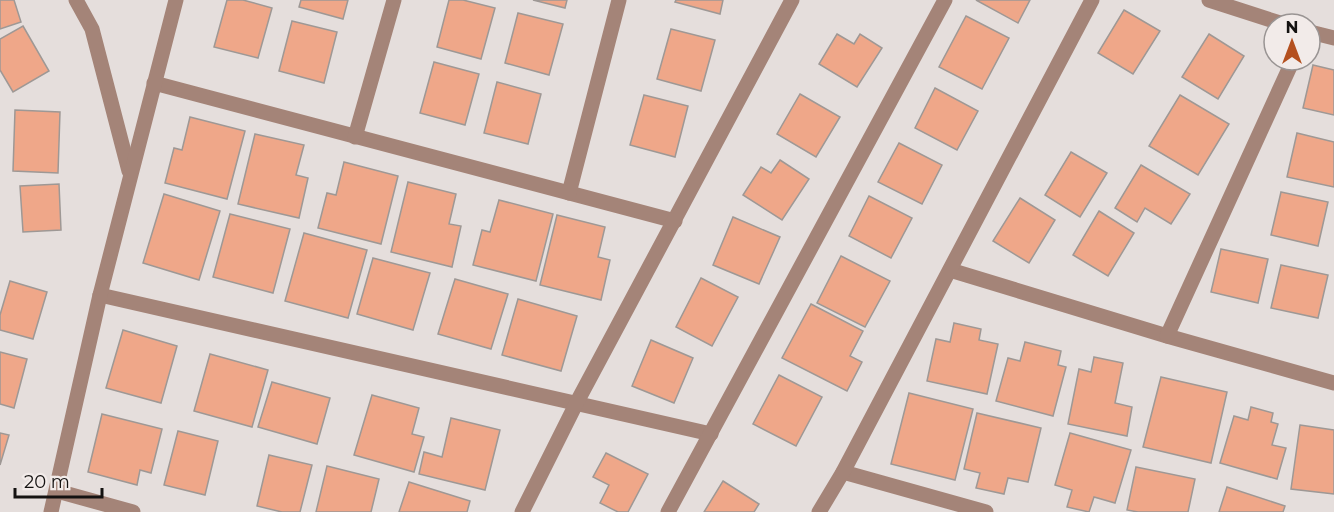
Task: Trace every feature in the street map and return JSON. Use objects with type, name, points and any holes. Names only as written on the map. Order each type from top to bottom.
[{"type":"street","points":[[76,0],[92,29],[130,174]]},
{"type":"street","points":[[51,512],[100,295],[176,0]]},
{"type":"street","points":[[355,137],[394,0]]},
{"type":"street","points":[[569,193],[619,0]]},
{"type":"street","points":[[522,512],[577,402],[792,0]]},
{"type":"street","points":[[668,512],[945,0]]},
{"type":"street","points":[[819,512],[843,472],[1092,0]]},
{"type":"street","points":[[1209,0],[1262,17]]},
{"type":"street","points":[[1167,336],[1288,72]]},
{"type":"street","points":[[154,83],[675,221]]},
{"type":"street","points":[[950,270],[1167,336],[1334,383]]},
{"type":"street","points":[[100,295],[711,434]]},
{"type":"street","points":[[843,472],[986,512]]},
{"type":"street","points":[[57,491],[133,512]]},
{"type":"building","points":[[0,0],[14,0],[21,22],[0,29]]},
{"type":"building","points":[[227,0],[243,0],[272,8],[258,58],[214,47]]},
{"type":"building","points":[[301,0],[348,0],[343,19],[299,7]]},
{"type":"building","points":[[449,0],[463,0],[495,8],[481,59],[437,47]]},
{"type":"building","points":[[533,0],[567,0],[565,8]]},
{"type":"building","points":[[676,0],[723,0],[720,14],[675,2]]},
{"type":"building","points":[[976,0],[1030,0],[1018,23]]},
{"type":"building","points":[[1124,10],[1160,31],[1133,74],[1098,53]]},
{"type":"building","points":[[518,13],[563,24],[549,75],[505,63]]},
{"type":"building","points":[[966,16],[1009,38],[982,89],[939,67]]},
{"type":"building","points":[[292,21],[337,32],[324,83],[279,71]]},
{"type":"building","points":[[23,26],[49,71],[13,92],[0,70],[0,39]]},
{"type":"building","points":[[671,29],[715,40],[701,91],[657,79]]},
{"type":"building","points":[[837,34],[854,44],[860,34],[882,48],[857,87],[819,64]]},
{"type":"building","points":[[1209,34],[1244,56],[1218,99],[1182,77]]},
{"type":"building","points":[[434,62],[479,74],[465,125],[420,113]]},
{"type":"building","points":[[1322,67],[1334,70],[1334,115],[1303,108],[1311,72],[1322,72]]},
{"type":"building","points":[[497,82],[541,94],[528,144],[484,133]]},
{"type":"building","points":[[935,88],[978,111],[957,150],[915,128]]},
{"type":"building","points":[[800,94],[840,117],[816,157],[777,134]]},
{"type":"building","points":[[644,95],[688,106],[675,157],[630,145]]},
{"type":"building","points":[[1180,95],[1229,124],[1198,175],[1149,146]]},
{"type":"building","points":[[15,110],[60,112],[58,173],[13,171]]},
{"type":"building","points":[[190,117],[245,131],[227,199],[165,183],[174,148],[182,150]]},
{"type":"building","points":[[1297,133],[1334,142],[1334,187],[1287,177]]},
{"type":"building","points":[[255,134],[304,145],[296,175],[308,178],[299,218],[238,204]]},
{"type":"building","points":[[899,143],[942,165],[922,204],[878,182]]},
{"type":"building","points":[[1071,152],[1107,173],[1080,217],[1045,195]]},
{"type":"building","points":[[780,160],[809,179],[782,220],[743,195],[761,167],[771,173]]},
{"type":"building","points":[[344,162],[398,176],[381,244],[318,228],[327,193],[336,195]]},
{"type":"building","points":[[1141,165],[1190,194],[1171,224],[1145,208],[1137,222],[1115,208]]},
{"type":"building","points":[[408,182],[456,194],[449,224],[461,226],[452,267],[391,252]]},
{"type":"building","points":[[59,184],[61,230],[23,232],[20,186]]},
{"type":"building","points":[[1281,192],[1328,202],[1318,246],[1271,235]]},
{"type":"building","points":[[164,194],[220,211],[199,280],[143,263]]},
{"type":"building","points":[[869,196],[912,218],[891,258],[849,236]]},
{"type":"building","points":[[1020,198],[1055,220],[1029,263],[993,241]]},
{"type":"building","points":[[499,200],[553,214],[536,281],[473,265],[482,230],[490,232]]},
{"type":"building","points":[[1099,211],[1134,233],[1108,276],[1073,255]]},
{"type":"building","points":[[230,214],[290,229],[273,293],[213,277]]},
{"type":"building","points":[[557,215],[605,227],[598,257],[610,260],[601,300],[540,285]]},
{"type":"building","points":[[733,217],[780,237],[759,284],[713,265]]},
{"type":"building","points":[[304,233],[367,250],[348,318],[285,301]]},
{"type":"building","points":[[1221,249],[1268,259],[1258,303],[1211,292]]},
{"type":"building","points":[[841,256],[890,281],[865,327],[817,303]]},
{"type":"building","points":[[373,258],[430,273],[413,330],[357,314]]},
{"type":"building","points":[[1281,265],[1328,275],[1318,318],[1271,308]]},
{"type":"building","points":[[701,278],[738,297],[712,346],[676,327]]},
{"type":"building","points":[[455,279],[508,294],[491,349],[438,334]]},
{"type":"building","points":[[10,281],[47,292],[33,339],[0,330],[0,315]]},
{"type":"building","points":[[518,299],[577,316],[561,371],[502,355]]},
{"type":"building","points":[[811,304],[863,331],[850,356],[862,362],[847,391],[782,358]]},
{"type":"building","points":[[954,323],[981,329],[979,340],[998,344],[987,394],[927,381],[936,339],[950,342]]},
{"type":"building","points":[[123,330],[177,346],[161,403],[106,388]]},
{"type":"building","points":[[651,340],[693,358],[674,403],[632,386]]},
{"type":"building","points":[[1025,342],[1061,351],[1058,365],[1066,367],[1053,416],[996,401],[1008,358],[1020,361]]},
{"type":"building","points":[[0,352],[27,359],[14,408],[0,404]]},
{"type":"building","points":[[210,354],[268,370],[252,427],[194,411]]},
{"type":"building","points":[[1094,357],[1123,363],[1115,403],[1132,407],[1127,436],[1068,424],[1079,369],[1091,372]]},
{"type":"building","points":[[779,375],[822,397],[796,446],[753,424]]},
{"type":"building","points":[[1161,377],[1227,392],[1211,463],[1143,447]]},
{"type":"building","points":[[272,382],[330,398],[317,444],[258,427]]},
{"type":"building","points":[[909,393],[973,409],[955,480],[891,464]]},
{"type":"building","points":[[372,395],[419,408],[412,434],[424,437],[414,472],[354,455]]},
{"type":"building","points":[[1251,407],[1273,413],[1271,422],[1278,424],[1272,445],[1286,448],[1277,479],[1220,463],[1234,416],[1248,420]]},
{"type":"building","points":[[977,413],[1041,428],[1028,482],[1008,478],[1004,494],[976,488],[980,473],[964,469]]},
{"type":"building","points":[[102,414],[162,429],[151,473],[140,470],[137,485],[88,472]]},
{"type":"building","points":[[451,418],[500,430],[485,490],[419,474],[424,452],[442,457]]},
{"type":"building","points":[[1300,425],[1334,430],[1334,494],[1291,489]]},
{"type":"building","points":[[178,431],[218,441],[205,495],[164,485]]},
{"type":"building","points":[[0,433],[9,435],[0,465]]},
{"type":"building","points":[[1070,433],[1131,450],[1115,503],[1094,497],[1089,512],[1067,507],[1072,490],[1055,485]]},
{"type":"building","points":[[606,453],[648,474],[628,512],[618,512],[600,503],[609,485],[593,477]]},
{"type":"building","points":[[269,455],[312,465],[300,512],[282,512],[257,506]]},
{"type":"building","points":[[327,466],[379,479],[371,512],[316,512]]},
{"type":"building","points":[[1136,467],[1195,479],[1188,512],[1127,510]]},
{"type":"building","points":[[723,481],[759,504],[754,512],[704,512]]},
{"type":"building","points":[[409,482],[470,501],[467,512],[399,512]]},
{"type":"building","points":[[1227,487],[1285,506],[1283,512],[1219,512]]}]
